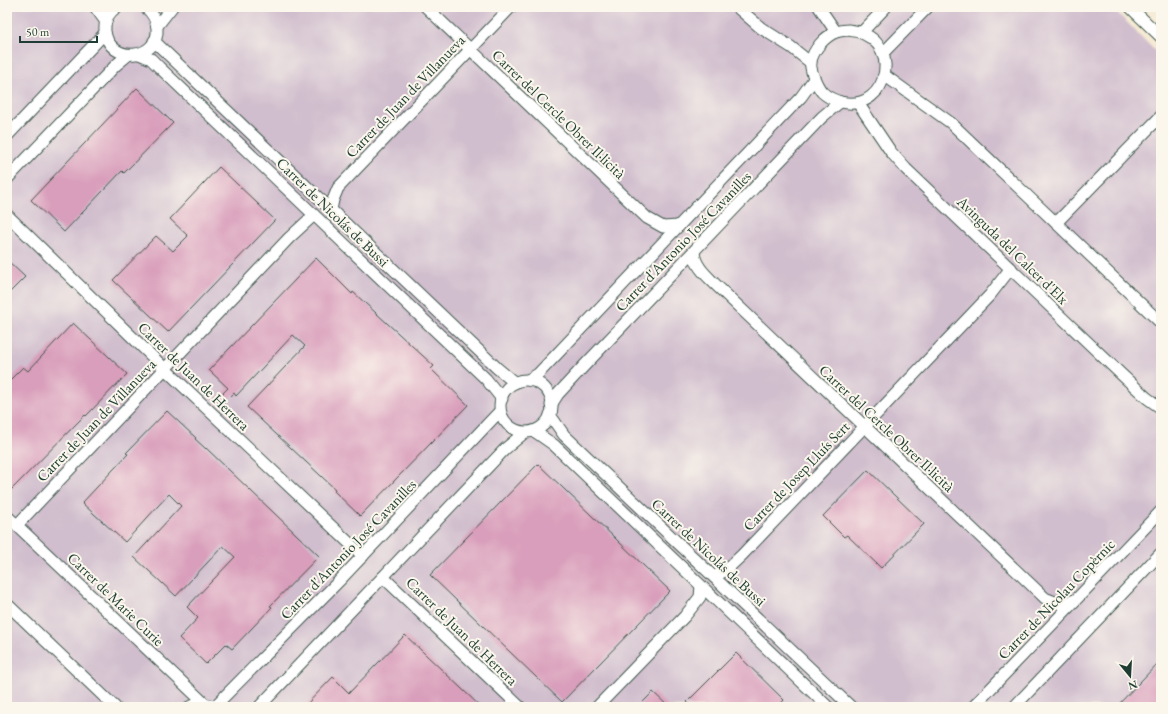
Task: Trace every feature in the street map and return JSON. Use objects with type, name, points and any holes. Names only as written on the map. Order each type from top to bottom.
[{"type":"street","points":[[95,7],[106,22]]},
{"type":"street","points":[[7,136],[105,33],[104,27],[106,22],[112,10],[117,7]]},
{"type":"street","points":[[7,179],[116,65],[134,54],[149,48],[154,41],[157,26],[151,11],[145,7]]},
{"type":"street","points":[[157,26],[172,7]]},
{"type":"street","name":"Carrer del Cercle Obrer Il·licità","points":[[426,7],[647,218],[663,227],[679,226]]},
{"type":"street","name":"Carrer de Juan de Villanueva","points":[[331,210],[332,200],[338,188],[511,7]]},
{"type":"street","points":[[737,7],[761,28],[791,47],[810,63],[814,79],[823,92],[834,100],[847,103],[858,103],[875,93],[881,85],[886,66],[883,53],[875,40],[862,32],[848,30],[836,32],[823,40],[810,63]]},
{"type":"street","points":[[819,7],[836,32]]},
{"type":"street","points":[[862,32],[886,7]]},
{"type":"street","points":[[883,53],[928,7]]},
{"type":"street","points":[[1130,7],[1161,37]]},
{"type":"street","name":"Carrer de Nicolás de Bussi","points":[[105,33],[112,48],[119,52],[134,54],[151,59],[486,379],[502,399]]},
{"type":"street","name":"Carrer de Nicolás de Bussi","points":[[154,41],[496,368],[515,383]]},
{"type":"street","points":[[884,75],[951,123],[1161,323]]},
{"type":"street","name":"Carrer d'Antonio José Cavanilles","points":[[528,380],[538,374],[679,226],[801,97],[814,79]]},
{"type":"street","name":"Carrer d'Antonio José Cavanilles","points":[[551,410],[558,394],[822,117],[840,102]]},
{"type":"street","name":"Avinguda del Calcer d'Elx","points":[[858,103],[891,152],[906,169],[1147,398],[1161,408]]},
{"type":"street","points":[[1056,224],[1161,116]]},
{"type":"street","name":"Carrer de Juan de Villanueva","points":[[17,525],[289,238],[314,215]]},
{"type":"street","name":"Carrer de Juan de Herrera","points":[[7,216],[165,369],[363,556]]},
{"type":"street","name":"Carrer del Cercle Obrer Il·licità","points":[[694,252],[695,259],[704,272],[760,328],[1046,598],[1060,604],[1075,600]]},
{"type":"street","name":"Carrer de Josep Lluís Sert","points":[[714,577],[726,570],[742,555],[990,295],[1011,268]]},
{"type":"street","points":[[259,707],[505,449],[529,432],[543,426],[549,418],[551,398],[545,388],[538,383],[528,380],[515,383],[508,388],[503,395],[500,410],[501,415],[507,425],[514,430],[529,432]]},
{"type":"street","name":"Carrer d'Antonio José Cavanilles","points":[[212,706],[228,694],[363,556],[500,410]]},
{"type":"street","name":"Carrer de Nicolás de Bussi","points":[[551,410],[564,435],[851,707]]},
{"type":"street","name":"Carrer de Nicolás de Bussi","points":[[529,432],[554,445],[828,707]]},
{"type":"street","name":"Carrer de Nicolau Copèrnic","points":[[973,707],[1161,511]]},
{"type":"street","name":"Carrer de Marie Curie","points":[[7,516],[212,706]]},
{"type":"street","points":[[1014,707],[1161,553]]},
{"type":"street","name":"Carrer de Juan de Herrera","points":[[383,577],[520,707]]},
{"type":"street","points":[[597,707],[685,616],[700,597],[701,586]]},
{"type":"street","points":[[7,604],[115,707]]},
{"type":"street","points":[[189,707],[212,706]]},
{"type":"shaded area","points":[[7,7],[1112,7],[1161,57],[1161,707],[7,707]]},
{"type":"building","points":[[137,88],[173,123],[124,173],[122,171],[64,232],[31,200]]},
{"type":"building","points":[[219,167],[275,220],[168,332],[113,280],[156,236],[173,251],[188,236],[170,219]]},
{"type":"building","points":[[316,258],[352,294],[353,292],[434,366],[431,369],[468,405],[360,516],[334,491],[335,489],[247,407],[305,346],[293,335],[236,396],[234,393],[222,405],[217,399],[228,388],[209,370]]},
{"type":"building","points":[[7,260],[25,277],[7,295]]},
{"type":"building","points":[[73,323],[127,374],[12,489],[7,484],[7,383],[23,367],[28,371]]},
{"type":"building","points":[[167,411],[319,556],[270,606],[272,607],[232,649],[226,644],[206,664],[179,638],[198,618],[187,607],[235,557],[223,546],[176,596],[134,557],[181,506],[169,494],[125,542],[82,503],[128,454],[126,453]]},
{"type":"building","points":[[538,464],[670,591],[562,702],[430,575]]},
{"type":"building","points":[[868,470],[924,524],[881,568],[847,535],[844,537],[823,516]]},
{"type":"building","points":[[405,635],[481,707],[304,707],[333,677],[349,693]]},
{"type":"building","points":[[736,653],[784,700],[778,707],[692,707],[687,702]]},
{"type":"building","points":[[1161,660],[1161,707],[1116,707]]},
{"type":"building","points":[[653,692],[669,707],[638,707]]}]
